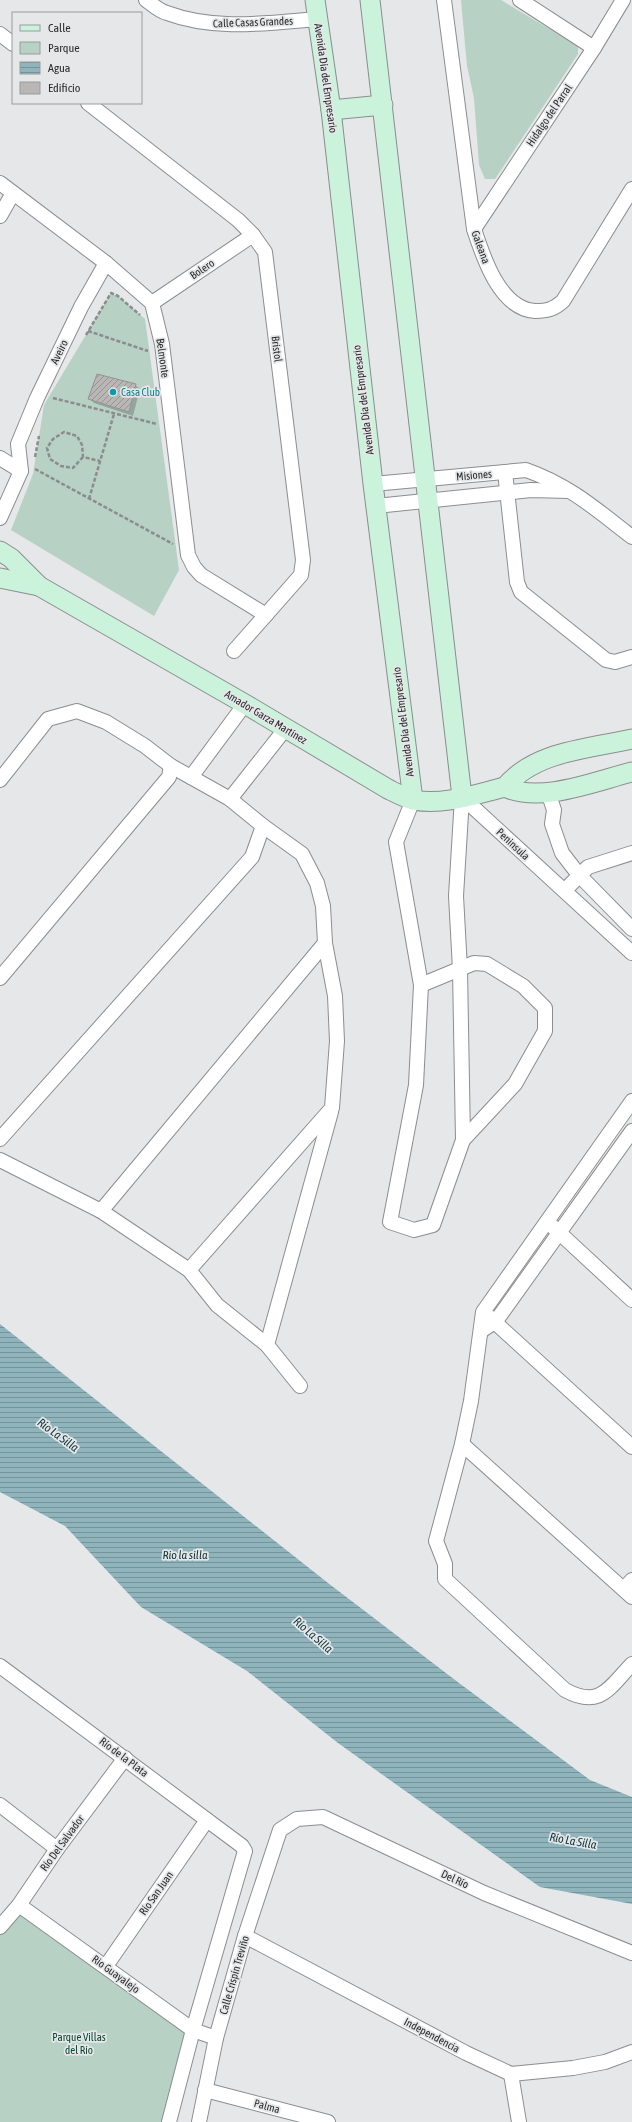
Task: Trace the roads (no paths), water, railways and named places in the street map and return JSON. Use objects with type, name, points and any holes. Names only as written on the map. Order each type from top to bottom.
[{"type":"street","name":"Calle Casas Grandes","points":[[146,0],[165,13],[205,23],[236,25],[317,19]]},
{"type":"street","name":"Avenida Día del Empresario","points":[[315,0],[331,110],[373,484],[413,800]]},
{"type":"street","points":[[370,0],[424,479],[462,798],[456,896],[460,969],[463,1140],[433,1225],[414,1230],[390,1222],[416,1085],[421,985],[396,842],[413,800]]},
{"type":"street","name":"Galeana","points":[[444,0],[474,229],[483,257],[506,294],[515,304],[530,310],[545,311],[555,308],[563,301],[632,189]]},
{"type":"street","points":[[520,0],[594,48]]},
{"type":"street","name":"Hidalgo del Parral","points":[[474,229],[594,48],[623,0]]},
{"type":"street","points":[[0,34],[12,43]]},
{"type":"street","name":"Bristol","points":[[89,104],[238,220],[253,235],[265,252],[303,560],[301,575],[234,651]]},
{"type":"street","points":[[331,110],[382,105]]},
{"type":"street","points":[[0,183],[106,263],[152,303]]},
{"type":"street","points":[[0,216],[13,193]]},
{"type":"street","name":"Bolero","points":[[152,303],[253,235]]},
{"type":"street","name":"Aveiro","points":[[27,472],[18,444],[58,352],[106,263]]},
{"type":"street","name":"Belmonte","points":[[152,303],[162,344],[188,555],[194,567],[201,575],[266,615]]},
{"type":"street","points":[[0,453],[18,444]]},
{"type":"street","points":[[0,458],[27,472],[0,518]]},
{"type":"street","name":"Misiones","points":[[373,484],[526,470],[550,479],[571,491],[632,537]]},
{"type":"street","points":[[505,472],[517,582],[521,592],[606,660],[615,662],[632,657]]},
{"type":"street","name":"Misiones","points":[[376,506],[507,494],[531,490],[571,491]]},
{"type":"street","name":"Amador Garza Martínez","points":[[0,551],[10,558],[39,586],[245,704],[388,789],[413,800],[431,802],[462,798],[505,787]]},
{"type":"street","name":"Amador Garza Martínez","points":[[0,578],[39,586]]},
{"type":"street","points":[[191,778],[245,704]]},
{"type":"street","points":[[0,780],[48,719],[77,711],[106,722],[145,746],[171,766],[230,799],[263,826],[302,854],[317,883],[322,906],[325,943],[335,996],[337,1041],[332,1108],[267,1345]]},
{"type":"street","points":[[230,799],[286,728]]},
{"type":"street","points":[[632,739],[557,755],[540,761],[526,767],[505,787],[517,793],[548,792],[632,772]]},
{"type":"street","points":[[0,978],[169,777],[171,766]]},
{"type":"street","points":[[548,792],[554,810],[552,824],[562,853],[579,876],[632,929]]},
{"type":"street","name":"Peninsula","points":[[462,798],[565,890],[632,953]]},
{"type":"street","points":[[0,1139],[252,857],[263,826]]},
{"type":"street","points":[[565,890],[588,867],[632,853]]},
{"type":"street","points":[[101,1211],[325,943]]},
{"type":"street","points":[[421,985],[474,963],[487,964],[523,986],[545,1008],[545,1031],[515,1084],[463,1140]]},
{"type":"street","points":[[632,1102],[608,1133],[483,1312],[471,1401],[462,1444],[436,1541],[445,1564],[446,1579],[565,1690],[577,1696],[589,1698],[603,1694],[632,1664]]},
{"type":"street","points":[[189,1270],[332,1108]]},
{"type":"street","points":[[481,1331],[496,1321],[558,1232],[627,1148],[632,1131]]},
{"type":"street","points":[[608,1133],[627,1148]]},
{"type":"street","points":[[0,1160],[101,1211],[189,1270],[218,1305],[267,1345],[300,1386]]},
{"type":"street","points":[[547,1222],[632,1300]]},
{"type":"street","points":[[483,1312],[496,1321],[632,1447]]},
{"type":"street","points":[[462,1444],[629,1589]]},
{"type":"street","name":"Río de la Plata","points":[[0,1666],[242,1846],[245,1851],[193,2030]]},
{"type":"street","name":"Río Del Salvador","points":[[0,1927],[18,1905],[57,1848],[124,1758]]},
{"type":"street","points":[[0,1805],[57,1848]]},
{"type":"street","name":"Del Río","points":[[280,1830],[297,1819],[323,1817],[484,1893],[632,1953]]},
{"type":"street","name":"Río San Juan","points":[[106,1966],[207,1820]]},
{"type":"street","name":"Calle Crispín Treviño","points":[[199,2122],[216,2038],[245,1936],[280,1830]]},
{"type":"street","name":"Rio Guayalejo","points":[[18,1905],[106,1966],[193,2030],[216,2038]]},
{"type":"street","name":"Independencia","points":[[245,1936],[466,2053],[511,2074]]},
{"type":"street","points":[[169,2122],[193,2030]]},
{"type":"street","points":[[519,2122],[511,2074],[573,2068],[605,2062],[632,2052]]},
{"type":"street","name":"Palma","points":[[205,2090],[328,2122]]},
{"type":"water","name":"Rio la silla","points":[[0,1324],[328,1583],[459,1683],[590,1780],[632,1797],[632,1904],[540,1887],[338,1743],[247,1671],[141,1607],[65,1526],[0,1492]]},
{"type":"place","name":"Casa Club","points":[[113,392]]},
{"type":"water label","name":"Río La Silla","points":[[58,1435]]},
{"type":"water label","name":"Río La Silla","points":[[313,1635]]},
{"type":"water label","name":"Río La Silla","points":[[573,1841]]},
{"type":"park label","name":"Parque Villas del Río","points":[[79,2043]]}]
